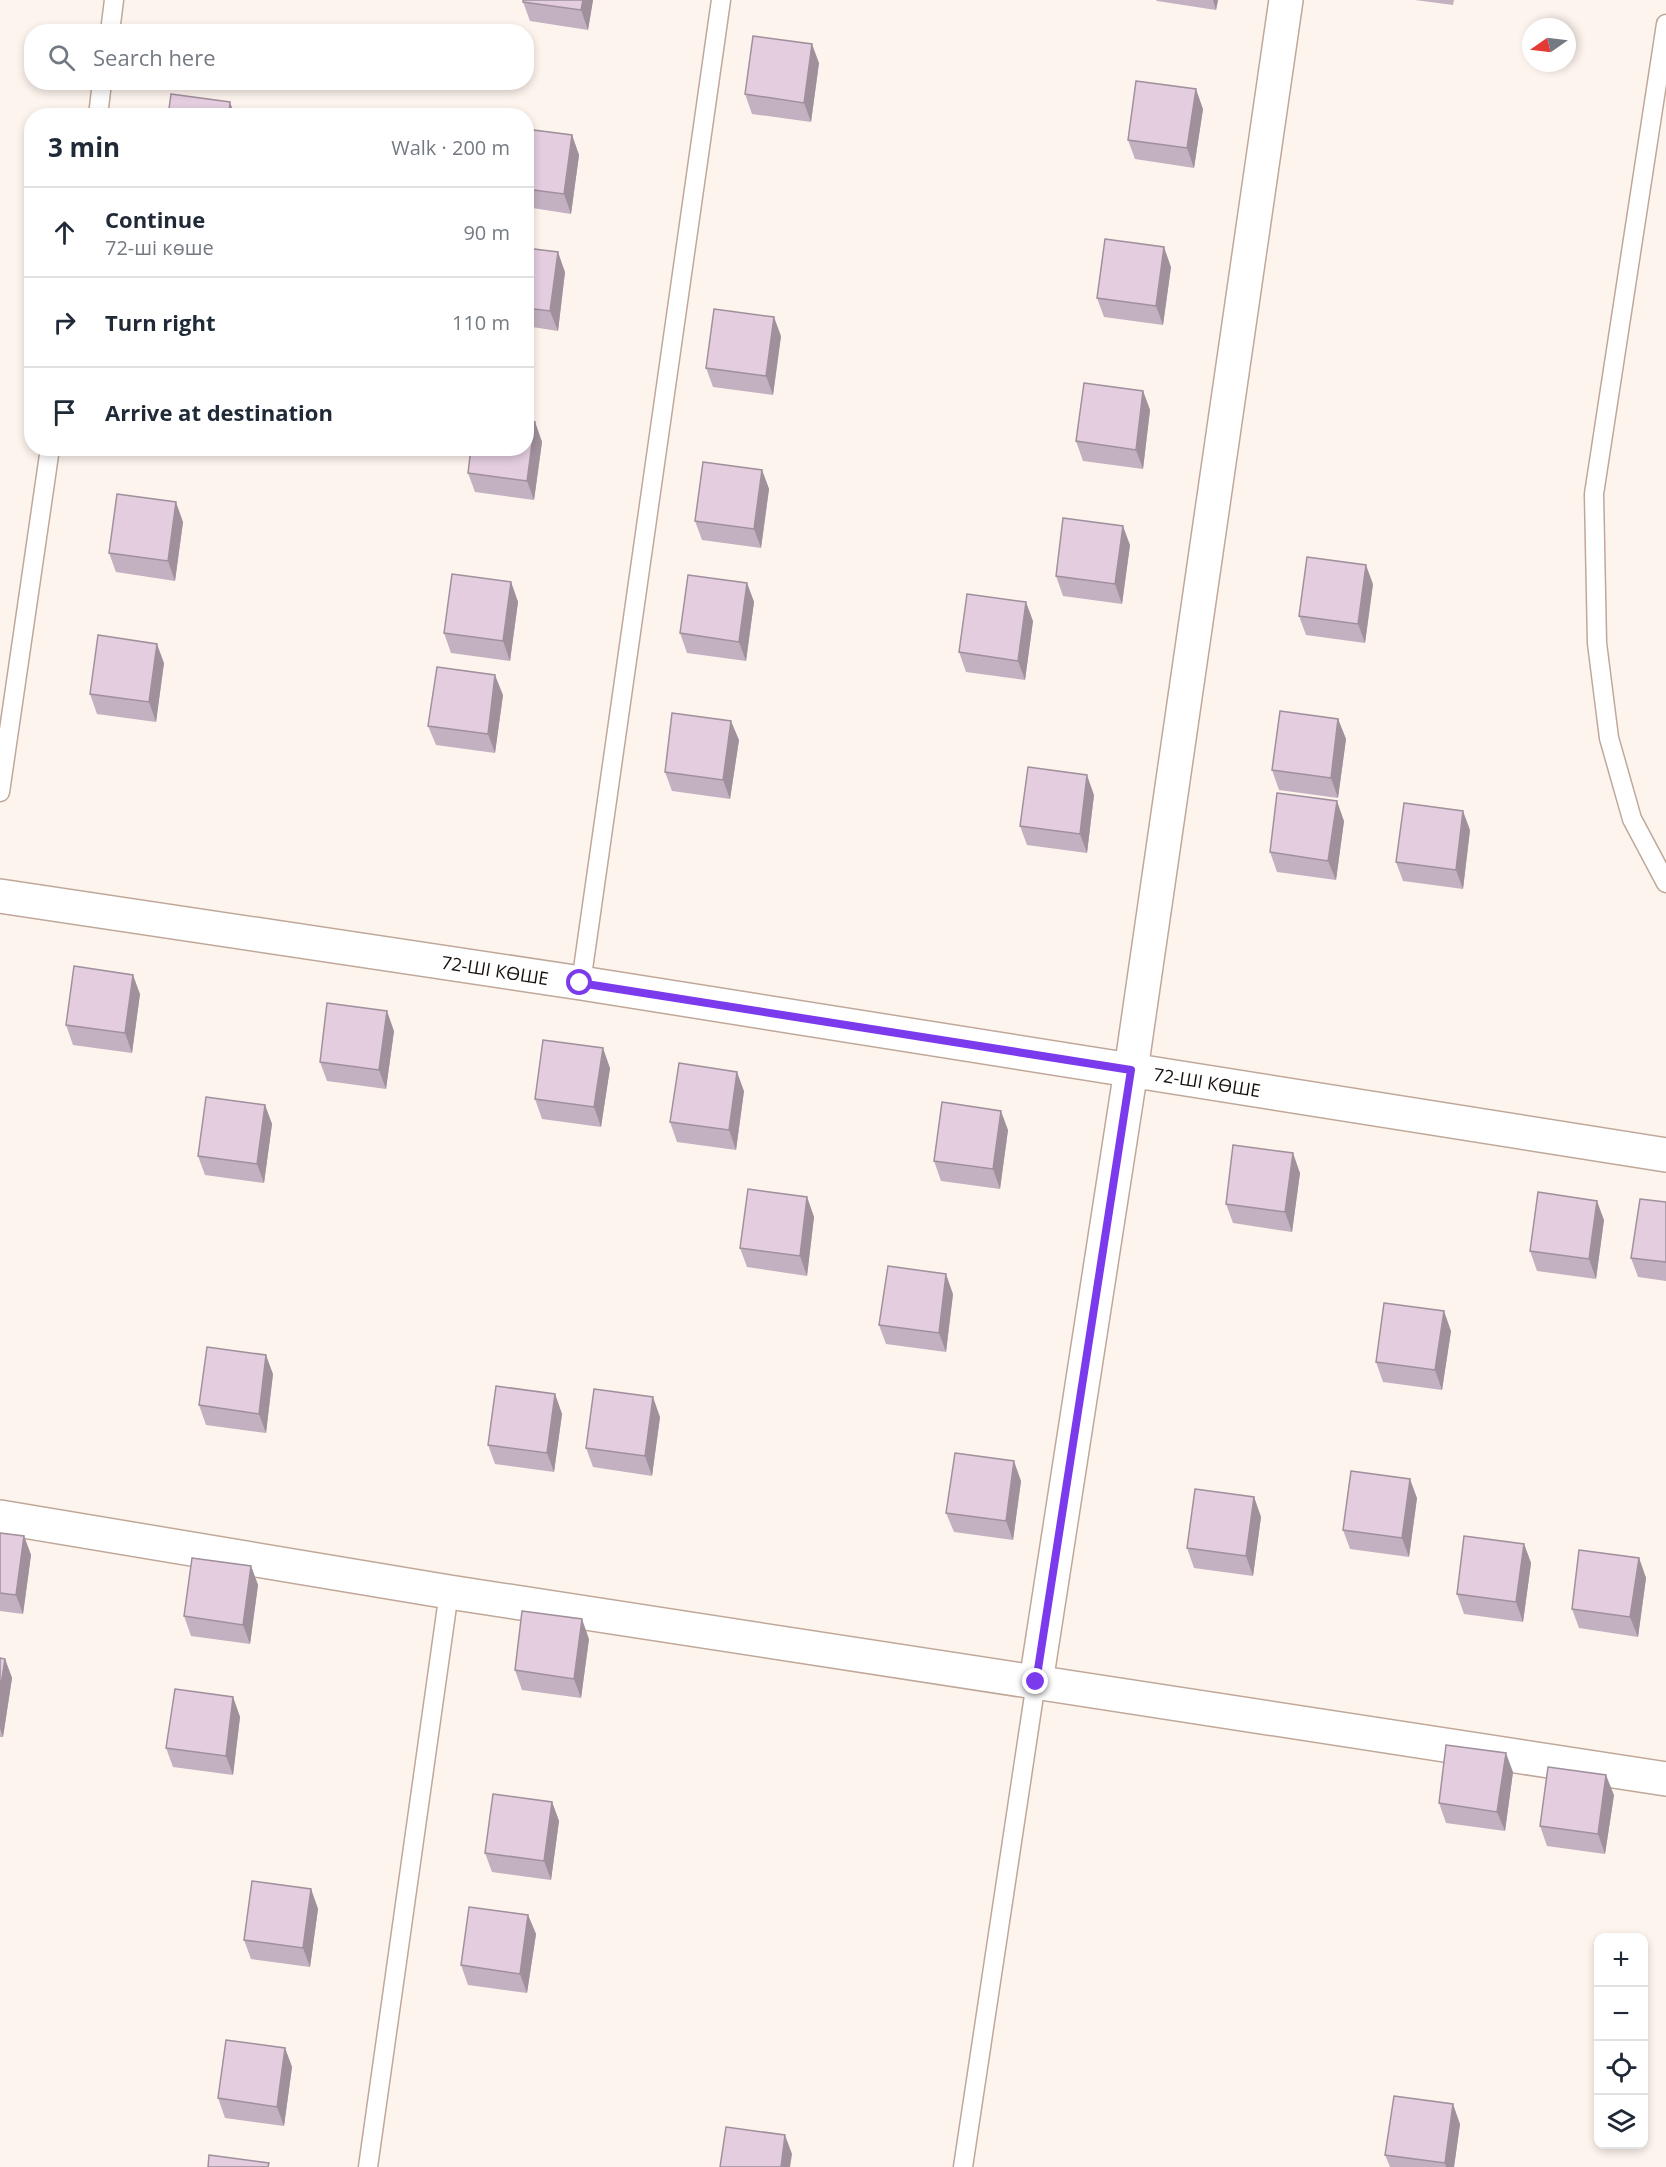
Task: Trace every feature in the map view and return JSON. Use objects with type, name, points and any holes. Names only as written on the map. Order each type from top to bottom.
[{"type":"street","points":[[1036,1682],[1131,1070],[1286,0]]},
{"type":"street","name":"72-ШІ КӨШЕ","points":[[0,896],[580,983],[1666,1155]]},
{"type":"street","points":[[0,1517],[449,1592],[1666,1779]]},
{"type":"lane","points":[[111,24],[114,0]]},
{"type":"lane","points":[[580,983],[721,0]]},
{"type":"lane","points":[[1666,24],[1594,494],[1597,643],[1609,738],[1632,819],[1666,883]]},
{"type":"lane","points":[[99,108],[101,90]]},
{"type":"lane","points":[[0,792],[49,456]]},
{"type":"lane","points":[[368,2167],[449,1592]]},
{"type":"lane","points":[[963,2167],[1036,1682]]},
{"type":"building","points":[[523,0],[583,0],[581,10],[523,2]]},
{"type":"building","points":[[753,36],[812,44],[804,103],[745,94]]},
{"type":"building","points":[[1136,81],[1196,89],[1187,148],[1128,140]]},
{"type":"building","points":[[171,94],[230,102],[230,108],[169,108]]},
{"type":"building","points":[[534,130],[572,135],[564,194],[534,190]]},
{"type":"building","points":[[1105,239],[1164,247],[1156,306],[1097,298]]},
{"type":"building","points":[[534,249],[558,252],[550,311],[534,309]]},
{"type":"building","points":[[714,309],[774,317],[766,376],[706,368]]},
{"type":"building","points":[[1084,383],[1143,391],[1136,450],[1076,441]]},
{"type":"building","points":[[470,456],[530,456],[527,481],[468,473]]},
{"type":"building","points":[[703,462],[762,470],[754,529],[695,521]]},
{"type":"building","points":[[117,494],[176,502],[168,561],[109,553]]},
{"type":"building","points":[[1063,518],[1123,526],[1115,584],[1056,576]]},
{"type":"building","points":[[1307,557],[1366,565],[1358,624],[1299,616]]},
{"type":"building","points":[[452,574],[511,582],[503,641],[444,633]]},
{"type":"building","points":[[688,575],[747,583],[739,642],[680,633]]},
{"type":"building","points":[[967,594],[1026,602],[1018,661],[959,652]]},
{"type":"building","points":[[98,635],[157,644],[149,702],[90,694]]},
{"type":"building","points":[[437,667],[495,675],[488,734],[428,726]]},
{"type":"building","points":[[1280,711],[1338,719],[1331,778],[1272,770]]},
{"type":"building","points":[[672,713],[731,721],[723,780],[665,772]]},
{"type":"building","points":[[1028,767],[1087,775],[1080,834],[1020,826]]},
{"type":"building","points":[[1277,793],[1337,801],[1328,861],[1270,852]]},
{"type":"building","points":[[1404,803],[1463,811],[1456,870],[1396,862]]},
{"type":"building","points":[[74,966],[133,975],[125,1033],[66,1025]]},
{"type":"building","points":[[327,1003],[387,1011],[379,1070],[320,1062]]},
{"type":"building","points":[[543,1040],[603,1048],[594,1107],[535,1099]]},
{"type":"building","points":[[679,1063],[737,1072],[729,1130],[670,1122]]},
{"type":"building","points":[[206,1097],[265,1105],[257,1164],[198,1156]]},
{"type":"building","points":[[942,1102],[1001,1111],[993,1169],[934,1161]]},
{"type":"building","points":[[1233,1145],[1293,1153],[1285,1212],[1226,1204]]},
{"type":"building","points":[[748,1189],[807,1197],[800,1256],[740,1248]]},
{"type":"building","points":[[1538,1192],[1597,1201],[1589,1259],[1530,1251]]},
{"type":"building","points":[[1640,1199],[1666,1202],[1666,1262],[1631,1258]]},
{"type":"building","points":[[888,1266],[946,1274],[939,1333],[879,1325]]},
{"type":"building","points":[[1384,1303],[1444,1311],[1435,1370],[1376,1362]]},
{"type":"building","points":[[207,1347],[266,1355],[259,1414],[199,1405]]},
{"type":"building","points":[[496,1386],[555,1394],[547,1453],[488,1445]]},
{"type":"building","points":[[594,1389],[653,1397],[645,1456],[586,1448]]},
{"type":"building","points":[[955,1453],[1014,1461],[1006,1521],[946,1513]]},
{"type":"building","points":[[1351,1471],[1410,1479],[1402,1538],[1343,1530]]},
{"type":"building","points":[[1195,1489],[1254,1497],[1246,1556],[1187,1548]]},
{"type":"building","points":[[0,1533],[24,1536],[16,1595],[0,1593]]},
{"type":"building","points":[[1464,1536],[1524,1544],[1516,1602],[1457,1594]]},
{"type":"building","points":[[1579,1550],[1639,1558],[1630,1617],[1572,1609]]},
{"type":"building","points":[[192,1558],[251,1566],[243,1625],[184,1616]]},
{"type":"building","points":[[522,1611],[582,1619],[574,1679],[515,1670]]},
{"type":"building","points":[[0,1658],[5,1659],[0,1691]]},
{"type":"building","points":[[175,1689],[233,1697],[226,1756],[166,1748]]},
{"type":"building","points":[[1446,1745],[1506,1753],[1497,1812],[1439,1803]]},
{"type":"building","points":[[1548,1767],[1606,1775],[1598,1834],[1540,1826]]},
{"type":"building","points":[[493,1794],[552,1802],[544,1861],[485,1853]]},
{"type":"building","points":[[252,1881],[311,1889],[303,1948],[244,1940]]},
{"type":"building","points":[[469,1907],[528,1915],[520,1974],[461,1965]]},
{"type":"building","points":[[226,2040],[285,2048],[277,2107],[218,2098]]},
{"type":"building","points":[[1394,2096],[1453,2104],[1445,2163],[1385,2155]]},
{"type":"building","points":[[726,2127],[785,2135],[781,2167],[720,2167]]},
{"type":"building","points":[[209,2155],[269,2163],[268,2167],[208,2167]]},
{"type":"route","points":[[580,983],[1131,1070],[1036,1682]]}]
